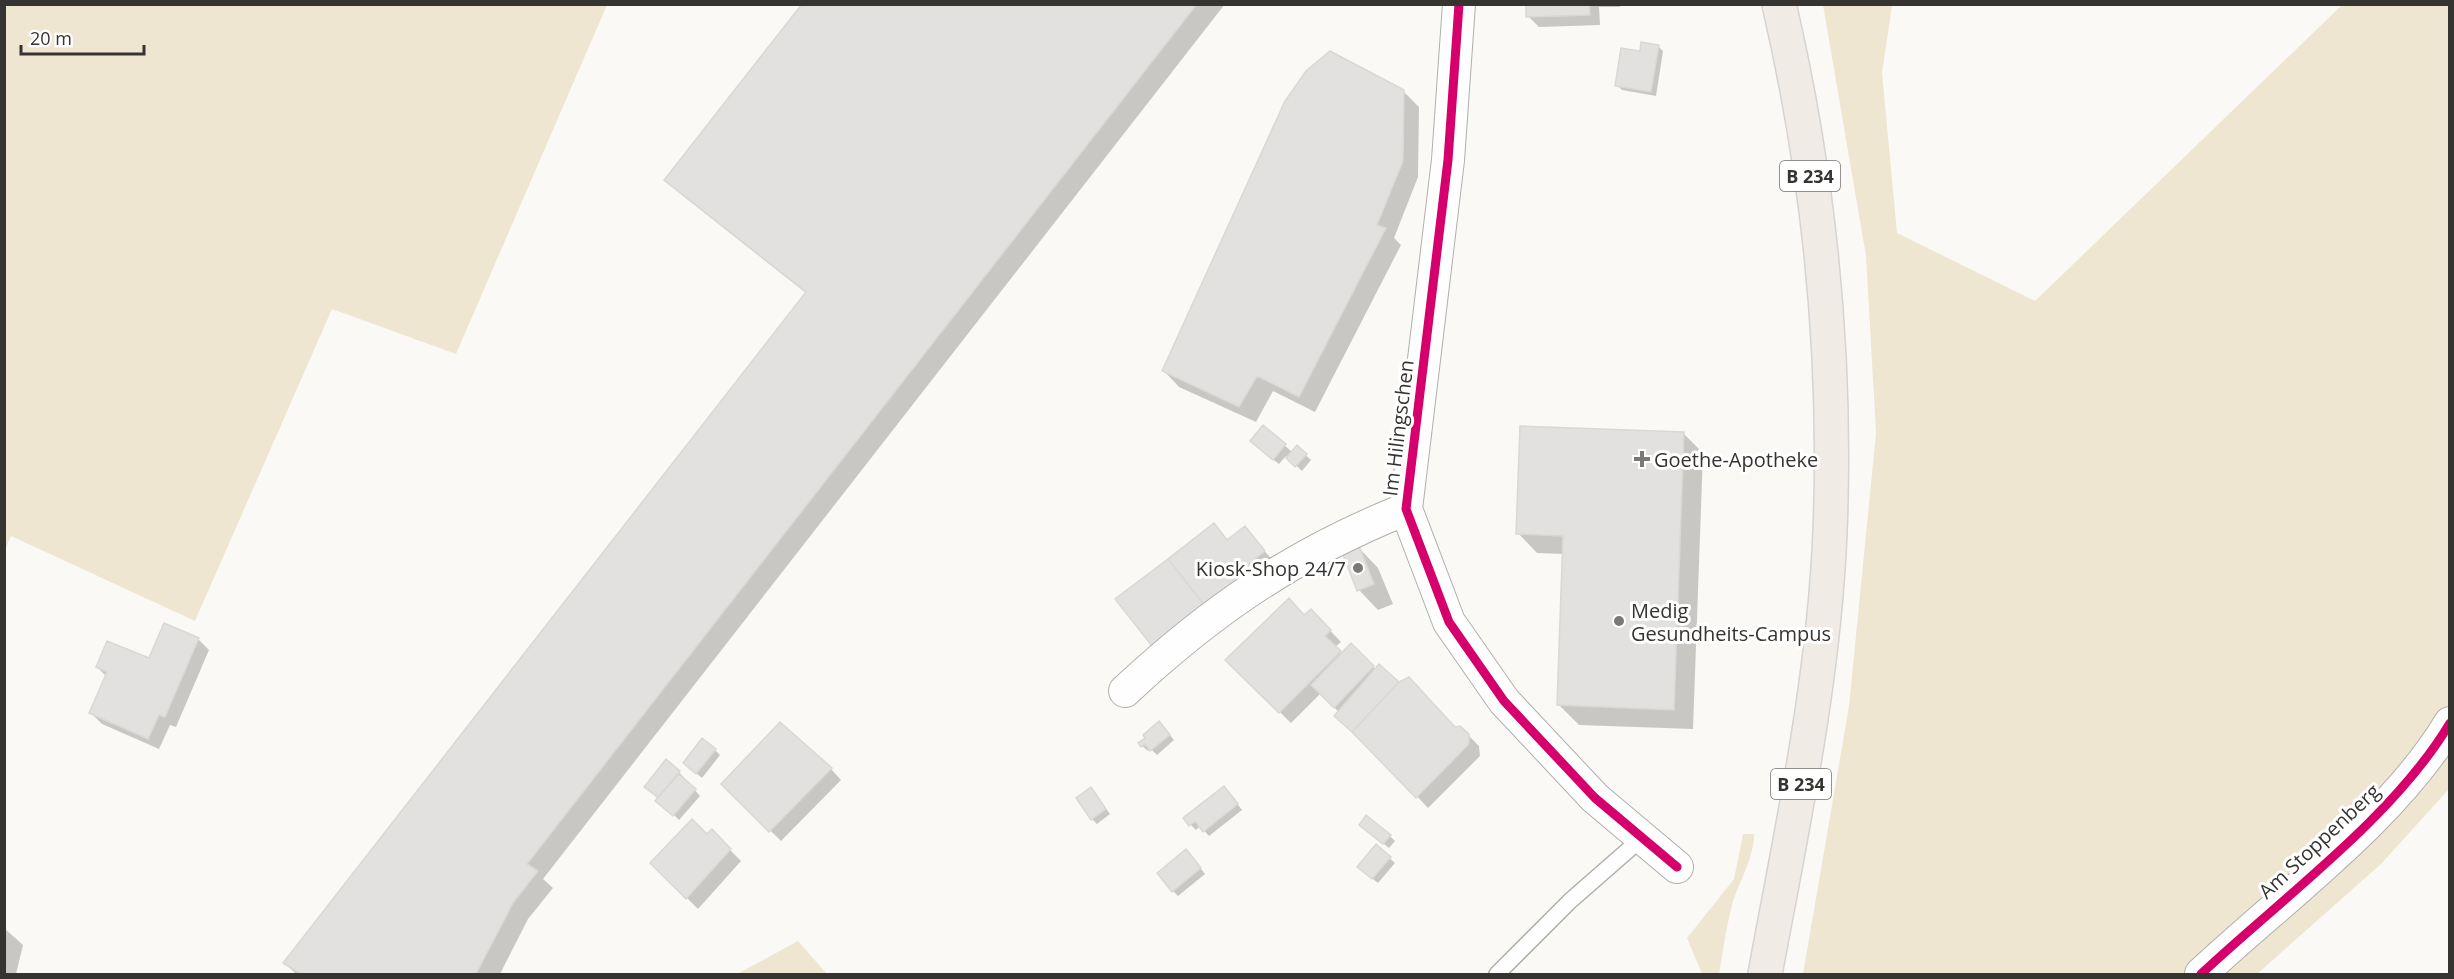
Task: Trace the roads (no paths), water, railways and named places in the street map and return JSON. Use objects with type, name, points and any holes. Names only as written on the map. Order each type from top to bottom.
[{"type":"main road","name":"B 234","points":[[1765,975],[1801,784],[1813,703],[1830,512],[1826,302],[1807,149],[1779,4]]},
{"type":"street","name":"Im Hilingschen","points":[[1459,4],[1448,160],[1406,508],[1449,622],[1504,701],[1595,798],[1677,867]]},
{"type":"street","name":"Im Hilingschen","points":[[1125,691],[1156,661],[1239,596],[1299,558],[1361,527],[1406,508]]},
{"type":"street","name":"Am Stoppenberg","points":[[2202,975],[2386,804],[2433,752],[2450,723]]},
{"type":"lane","points":[[1497,975],[1570,901],[1642,838]]},
{"type":"place","name":"Goethe-Apotheke","points":[[1642,459]]},
{"type":"place","name":"Kiosk-Shop 24/7","points":[[1358,568]]},
{"type":"place","name":"Medig Gesundheits-Campus","points":[[1619,621]]}]
